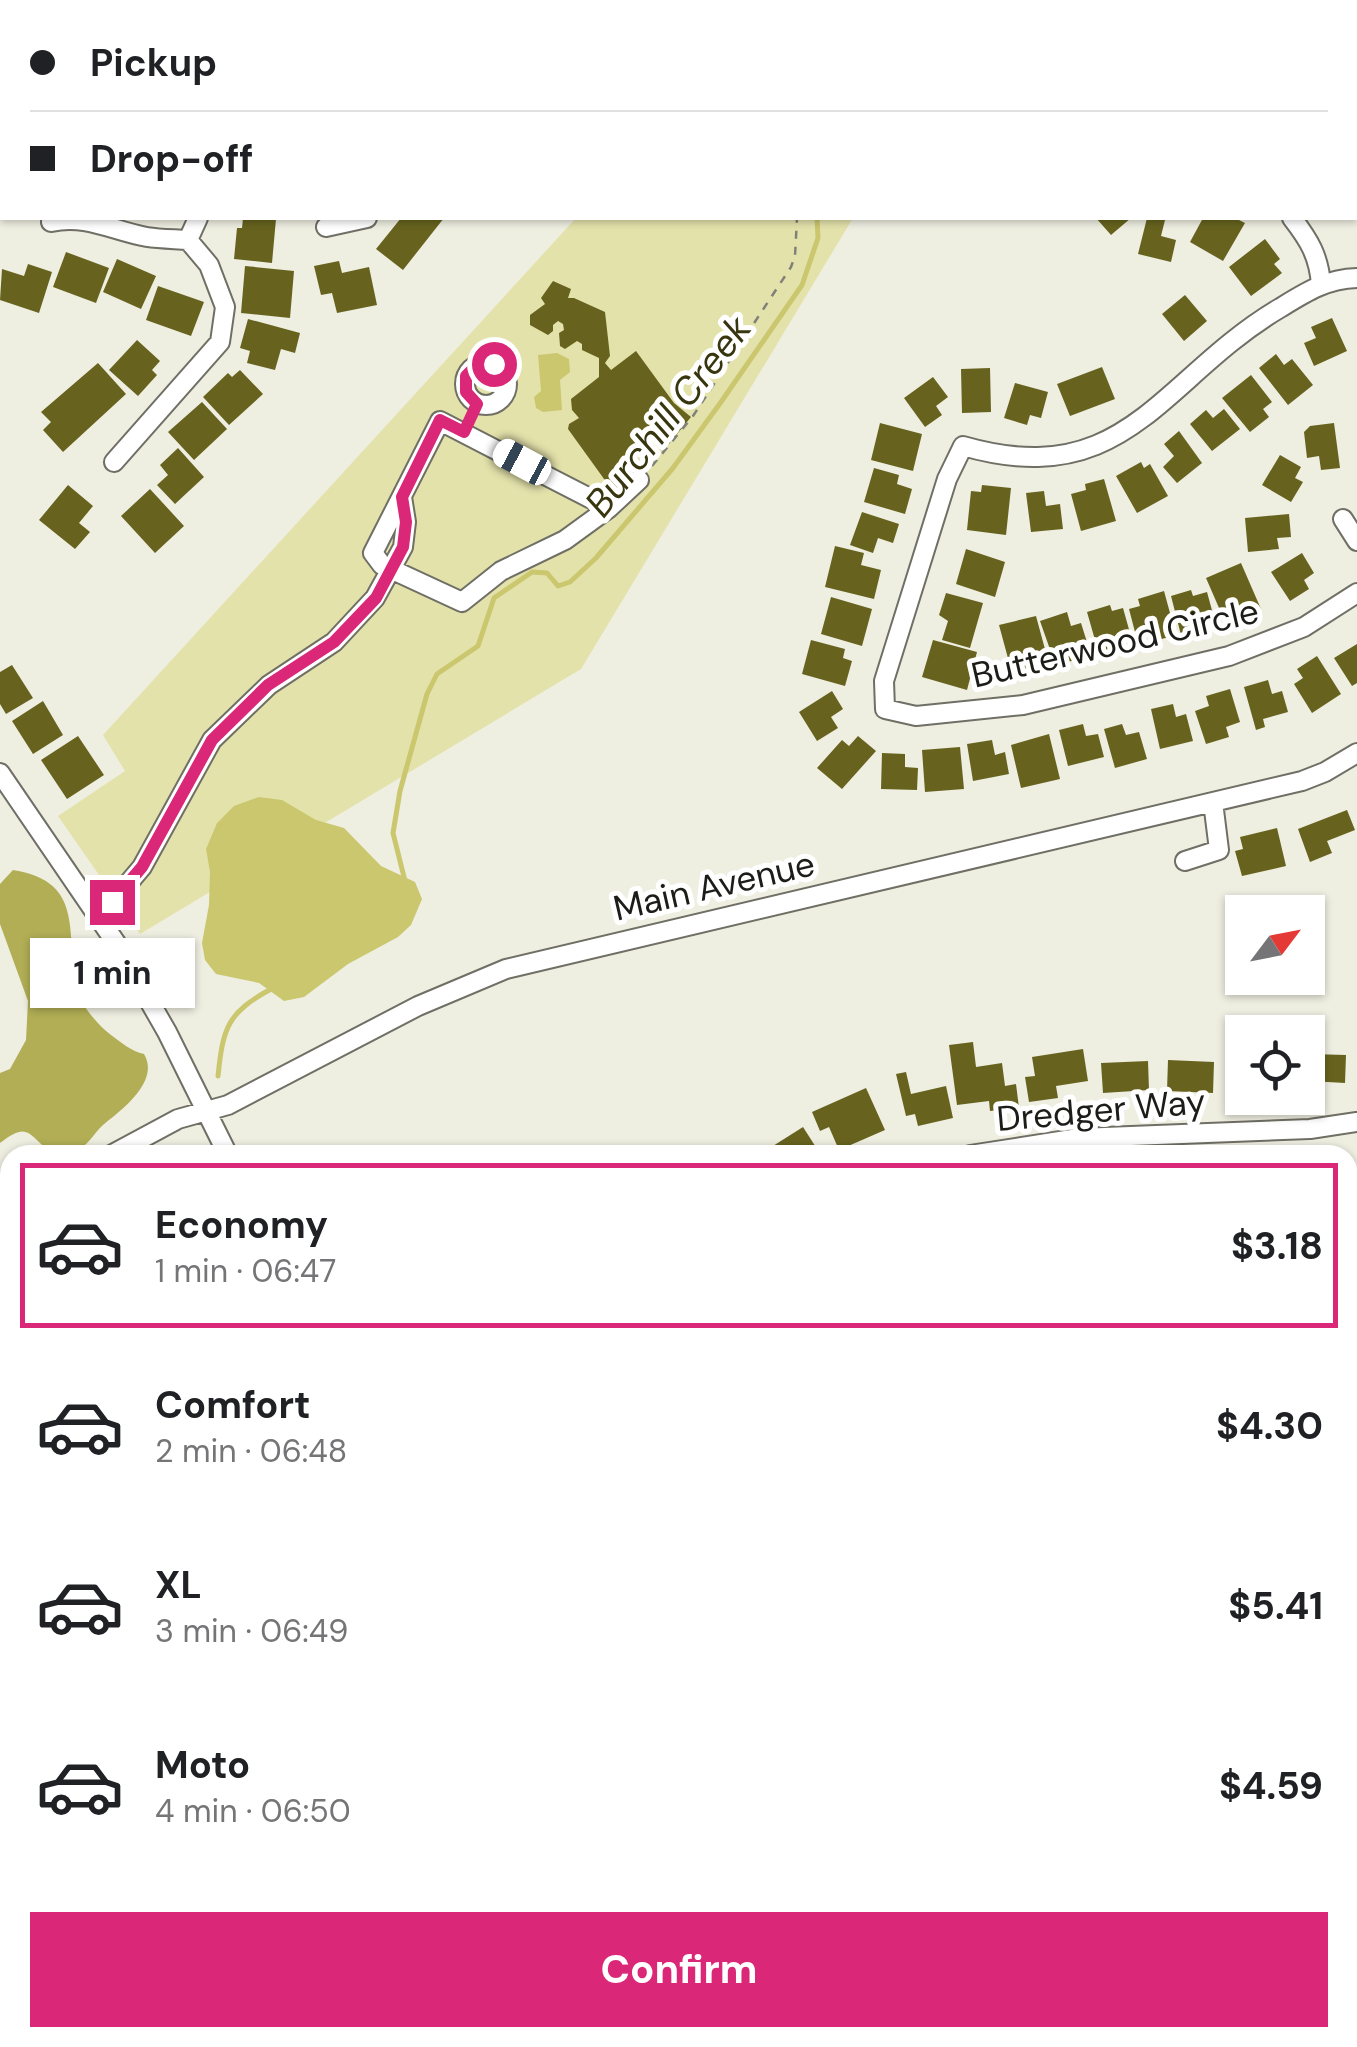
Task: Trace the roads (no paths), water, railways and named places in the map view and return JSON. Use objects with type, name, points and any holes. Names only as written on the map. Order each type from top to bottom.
[{"type":"street","points":[[51,222],[60,220]]},
{"type":"street","points":[[84,220],[146,237],[188,240],[209,265],[224,307],[220,342],[114,462]]},
{"type":"street","points":[[188,240],[197,220]]},
{"type":"street","points":[[326,227],[359,220]]},
{"type":"street","points":[[1293,220],[1314,248],[1320,262],[1321,284]]},
{"type":"street","name":"Butterwood Circle","points":[[1357,278],[1336,278],[1321,284],[1271,313],[1132,425],[1088,450],[1066,456],[1024,458],[1002,457],[963,446],[947,479],[884,681],[886,709],[916,716],[1023,705],[1229,656],[1304,627],[1357,593]]},
{"type":"street","points":[[464,432],[477,404]]},
{"type":"street","points":[[609,508],[440,420],[373,553],[382,566],[462,602],[501,572],[566,540],[609,508],[639,480]]},
{"type":"street","points":[[1343,519],[1357,541]]},
{"type":"street","points":[[99,918],[142,867],[212,740],[268,685],[334,642],[376,598],[392,570]]},
{"type":"street","name":"Main Avenue","points":[[130,1145],[175,1121],[228,1105],[418,1006],[506,969],[1302,781],[1357,752]]},
{"type":"street","points":[[0,774],[99,918],[167,1032],[223,1145]]},
{"type":"street","points":[[1185,862],[1219,850],[1213,802]]},
{"type":"street","name":"Dredger Way","points":[[1034,1145],[1079,1138],[1310,1129],[1357,1122]]},
{"type":"waterway","name":"Burchill Creek","points":[[405,881],[393,833],[400,791],[427,694],[437,674],[478,646],[494,598],[532,572],[547,573],[558,586],[570,582],[596,558],[673,468],[802,285],[818,238],[817,220]]},
{"type":"waterway","name":"Burchill Creek","points":[[218,1076],[225,1034],[236,1014],[271,989]]}]
